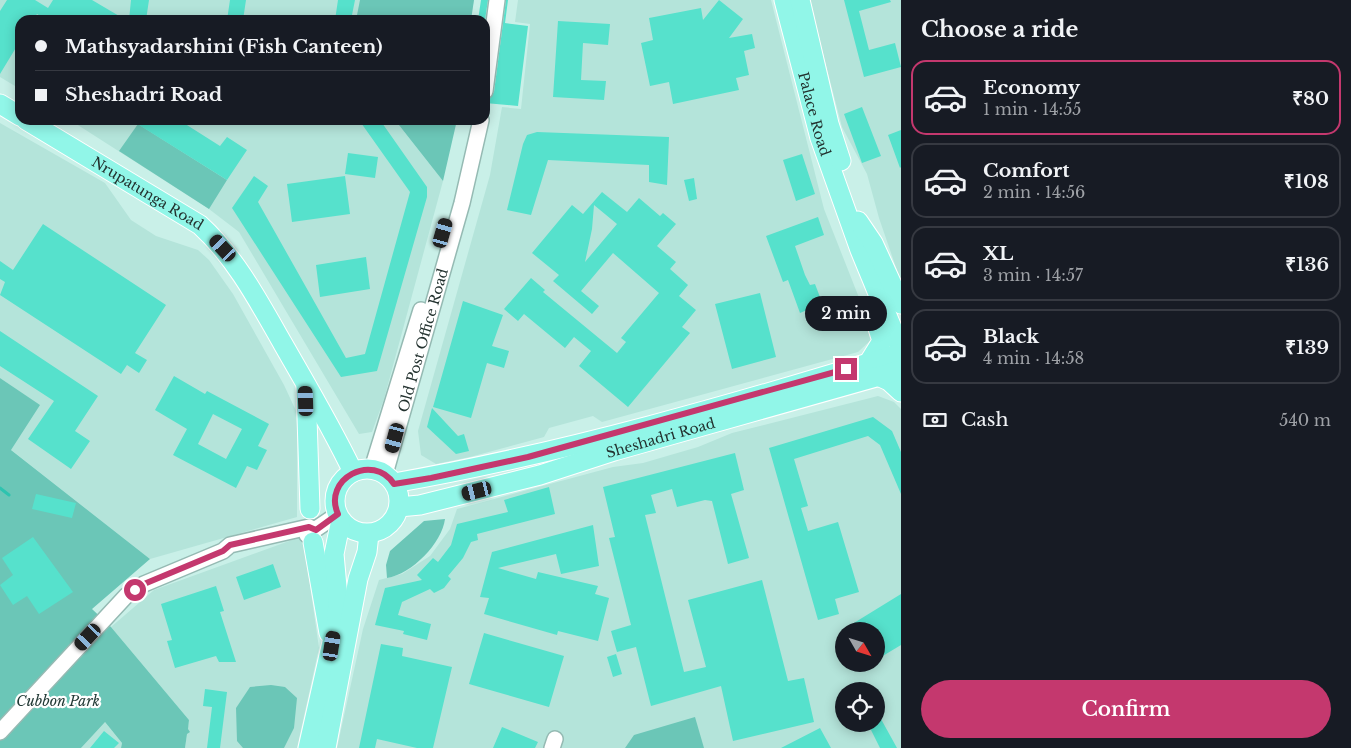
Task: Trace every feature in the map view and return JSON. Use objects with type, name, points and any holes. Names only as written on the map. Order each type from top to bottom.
[{"type":"main road","name":"Palace Road","points":[[784,0],[820,138],[854,223]]},
{"type":"main road","name":"Palace Road","points":[[800,0],[854,223]]},
{"type":"main road","points":[[0,104],[15,113]]},
{"type":"main road","name":"Nrupatunga Road","points":[[34,125],[200,225],[223,248],[246,280],[306,383],[337,438],[353,472]]},
{"type":"main road","points":[[854,223],[873,243],[901,304]]},
{"type":"main road","points":[[854,223],[901,325]]},
{"type":"main road","points":[[854,223],[901,350]]},
{"type":"main road","points":[[854,223],[855,259],[882,341],[873,369],[901,392]]},
{"type":"main road","name":"Sheshadri Road","points":[[399,507],[420,505],[540,475],[873,369],[901,350]]},
{"type":"main road","name":"Sheshadri Road","points":[[384,476],[431,478],[528,457],[769,392],[873,369],[901,370]]},
{"type":"main road","points":[[306,383],[310,509]]},
{"type":"main road","points":[[308,748],[332,646],[338,598],[334,554],[339,517],[335,498],[338,487],[344,478],[353,472],[384,476],[399,497],[399,507],[390,525],[380,531],[369,534],[354,530],[339,517]]},
{"type":"main road","points":[[326,748],[358,579],[367,552],[369,534]]},
{"type":"main road","points":[[313,536],[326,625],[332,646]]},
{"type":"main road","points":[[338,598],[350,565],[354,564],[358,570],[358,579]]},
{"type":"street","points":[[486,15],[488,0]]},
{"type":"street","points":[[490,54],[497,0]]},
{"type":"street","name":"Old Post Office Road","points":[[384,476],[432,272],[462,165],[470,125]]},
{"type":"street","name":"Old Post Office Road","points":[[384,476],[462,203],[480,125]]},
{"type":"street","points":[[0,732],[126,596],[144,584],[223,551],[230,545],[309,527],[313,536],[339,517]]},
{"type":"shaded area","points":[[0,0],[474,0],[471,15],[15,15],[15,86],[0,77]]},
{"type":"shaded area","points":[[518,0],[771,0],[824,209],[869,323],[871,340],[858,352],[602,422],[593,416],[549,428],[544,437],[470,457],[436,464],[421,455],[418,431],[490,175],[502,107],[521,109],[530,24],[515,22]]},
{"type":"shaded area","points":[[809,0],[901,0],[901,282],[879,218],[867,174],[842,127]]},
{"type":"shaded area","points":[[0,123],[105,183],[131,220],[156,236],[198,250],[209,260],[233,294],[284,385],[297,413],[297,517],[150,559],[10,449],[39,405],[0,378]]},
{"type":"shaded area","points":[[78,125],[399,125],[443,181],[384,399],[372,432],[359,434],[239,232],[209,209]]},
{"type":"shaded area","points":[[878,396],[894,402],[901,409],[901,748],[337,748],[363,629],[379,580],[402,574],[430,556],[450,529],[457,509],[613,467],[643,463],[698,447],[732,433]]},
{"type":"shaded area","points":[[303,536],[319,648],[297,748],[185,748],[189,720],[111,627],[154,590]]},
{"type":"shaded area","points":[[104,721],[122,743],[121,748],[81,748]]},
{"type":"green space","points":[[360,0],[474,0],[472,15],[357,15]]},
{"type":"green space","points":[[137,125],[140,125],[227,180],[209,209],[119,151]]},
{"type":"green space","points":[[399,125],[456,125],[443,181]]},
{"type":"green space","name":"Cubbon Park","points":[[0,378],[40,405],[11,450],[150,559],[92,609],[111,627],[189,720],[188,729],[190,732],[187,734],[185,748],[121,748],[122,743],[105,722],[81,748],[0,748]]},
{"type":"green space","points":[[445,519],[438,538],[424,556],[406,570],[387,578],[386,565],[390,551],[424,521]]},
{"type":"green space","points":[[271,685],[285,687],[297,698],[294,728],[284,748],[243,748],[237,741],[236,708],[250,687]]},
{"type":"green space","points":[[695,717],[704,748],[625,748],[634,735]]},
{"type":"building","points":[[7,0],[35,0],[48,8],[53,0],[92,0],[118,15],[15,15],[15,49],[0,74],[0,11]]},
{"type":"building","points":[[131,0],[149,0],[147,15],[130,15]]},
{"type":"building","points":[[230,0],[246,0],[244,15],[228,15]]},
{"type":"building","points":[[338,0],[355,0],[352,15],[336,15]]},
{"type":"building","points":[[481,0],[488,0],[486,15],[479,15]]},
{"type":"building","points":[[506,0],[508,0],[505,23],[528,26],[518,106],[490,103],[490,97],[494,92]]},
{"type":"building","points":[[719,0],[743,19],[729,38],[752,34],[755,48],[744,51],[749,75],[736,78],[739,90],[673,104],[669,82],[650,86],[641,43],[653,40],[649,18],[701,8],[703,20]]},
{"type":"building","points":[[844,0],[890,0],[891,2],[859,11],[869,50],[895,43],[901,67],[864,77]]},
{"type":"building","points":[[558,21],[610,24],[608,45],[583,43],[581,80],[606,81],[604,100],[553,97]]},
{"type":"building","points":[[862,107],[881,156],[862,163],[844,114]]},
{"type":"building","points":[[139,125],[187,125],[220,146],[227,137],[247,150],[227,180]]},
{"type":"building","points":[[363,125],[384,125],[427,187],[427,197],[377,371],[341,377],[232,208],[254,176],[268,186],[258,202],[346,358],[365,354],[410,192]]},
{"type":"building","points":[[901,130],[901,167],[900,168],[888,135]]},
{"type":"building","points":[[537,132],[669,137],[667,185],[649,182],[649,165],[548,160],[531,215],[507,210],[523,144],[527,135]]},
{"type":"building","points":[[348,153],[378,157],[375,178],[345,174]]},
{"type":"building","points":[[802,154],[815,194],[796,201],[783,160]]},
{"type":"building","points":[[345,176],[350,214],[292,222],[287,184]]},
{"type":"building","points":[[694,178],[697,199],[689,201],[684,180]]},
{"type":"building","points":[[602,192],[627,212],[639,198],[660,216],[663,213],[676,224],[657,246],[676,262],[670,269],[688,285],[679,296],[696,310],[682,327],[690,333],[628,407],[579,366],[591,351],[574,337],[565,348],[524,314],[518,321],[504,309],[531,278],[545,290],[543,292],[617,353],[626,342],[621,338],[659,293],[613,253],[581,291],[599,306],[592,314],[553,281],[559,275],[532,253],[572,205],[583,214]],"holes":[[[594,205],[617,224],[585,262],[592,229]]]},
{"type":"building","points":[[818,217],[824,235],[795,246],[805,275],[810,285],[815,284],[823,305],[817,308],[820,315],[811,319],[807,310],[800,313],[788,280],[783,282],[766,236]]},
{"type":"building","points":[[43,224],[166,305],[135,353],[147,360],[139,373],[127,365],[121,374],[0,295],[5,282],[0,279],[0,261],[13,270]]},
{"type":"building","points":[[366,257],[370,289],[320,297],[316,265]]},
{"type":"building","points":[[760,293],[776,357],[732,369],[715,304]]},
{"type":"building","points":[[463,301],[503,315],[492,346],[509,351],[504,368],[487,363],[471,418],[433,407]]},
{"type":"building","points":[[0,331],[98,396],[75,431],[90,441],[71,469],[28,439],[54,401],[0,366]]},
{"type":"building","points":[[174,376],[205,394],[207,391],[269,424],[258,446],[267,450],[257,470],[247,466],[236,488],[173,455],[187,429],[155,410]],"holes":[[[213,414],[242,429],[226,459],[198,444]]]},
{"type":"building","points":[[432,408],[458,436],[464,434],[469,451],[456,454],[427,427]]},
{"type":"building","points":[[873,417],[892,431],[901,452],[901,494],[880,445],[868,436],[794,459],[808,506],[801,508],[808,531],[838,522],[859,592],[835,599],[839,614],[818,620],[769,448]]},
{"type":"building","points":[[735,453],[744,490],[731,494],[749,558],[728,564],[712,501],[705,500],[677,507],[672,489],[651,495],[656,513],[645,515],[684,672],[706,667],[688,600],[762,580],[788,681],[804,678],[814,722],[733,741],[721,686],[651,706],[636,647],[617,652],[611,631],[631,625],[609,538],[615,537],[603,487]]},
{"type":"building","points":[[549,487],[555,514],[477,534],[478,540],[471,542],[463,558],[448,576],[451,579],[444,588],[434,593],[430,589],[402,602],[398,615],[431,624],[427,640],[403,634],[404,631],[375,625],[385,588],[422,580],[417,575],[433,558],[438,562],[451,545],[457,524],[508,512],[504,500]]},
{"type":"building","points":[[36,494],[76,503],[72,518],[32,509]]},
{"type":"building","points":[[593,525],[599,566],[561,574],[556,554],[498,568],[536,579],[538,572],[598,586],[595,594],[609,598],[598,641],[558,631],[557,635],[484,614],[489,598],[480,597],[492,552]]},
{"type":"building","points":[[33,537],[73,592],[39,614],[27,596],[13,605],[0,585],[13,575],[2,558]]},
{"type":"building","points":[[273,564],[281,587],[244,600],[236,577]]},
{"type":"building","points":[[216,586],[224,611],[220,612],[236,662],[219,662],[216,656],[175,668],[167,641],[172,640],[161,604]]},
{"type":"building","points":[[901,594],[901,645],[885,655],[885,622],[856,622]]},
{"type":"building","points":[[484,633],[564,656],[549,707],[469,684]]},
{"type":"building","points":[[381,644],[403,648],[402,656],[452,667],[433,748],[417,748],[377,739],[375,748],[359,748]]},
{"type":"building","points":[[616,654],[622,674],[613,677],[607,657]]},
{"type":"building","points":[[205,689],[227,692],[220,748],[207,748],[212,707],[203,706]]},
{"type":"building","points":[[885,726],[897,748],[880,748],[872,732],[885,732]]},
{"type":"building","points":[[502,727],[538,742],[535,748],[493,748]]},
{"type":"building","points":[[820,728],[831,748],[781,748]]},
{"type":"building","points":[[104,731],[119,743],[114,748],[90,748]]},
{"type":"waterway","points":[[0,488],[9,495]]},
{"type":"route","points":[[135,590],[144,584],[223,551],[230,545],[309,527],[316,530],[338,514],[335,498],[338,487],[344,478],[362,469],[382,472],[394,484],[431,478],[528,457],[846,369]]}]
